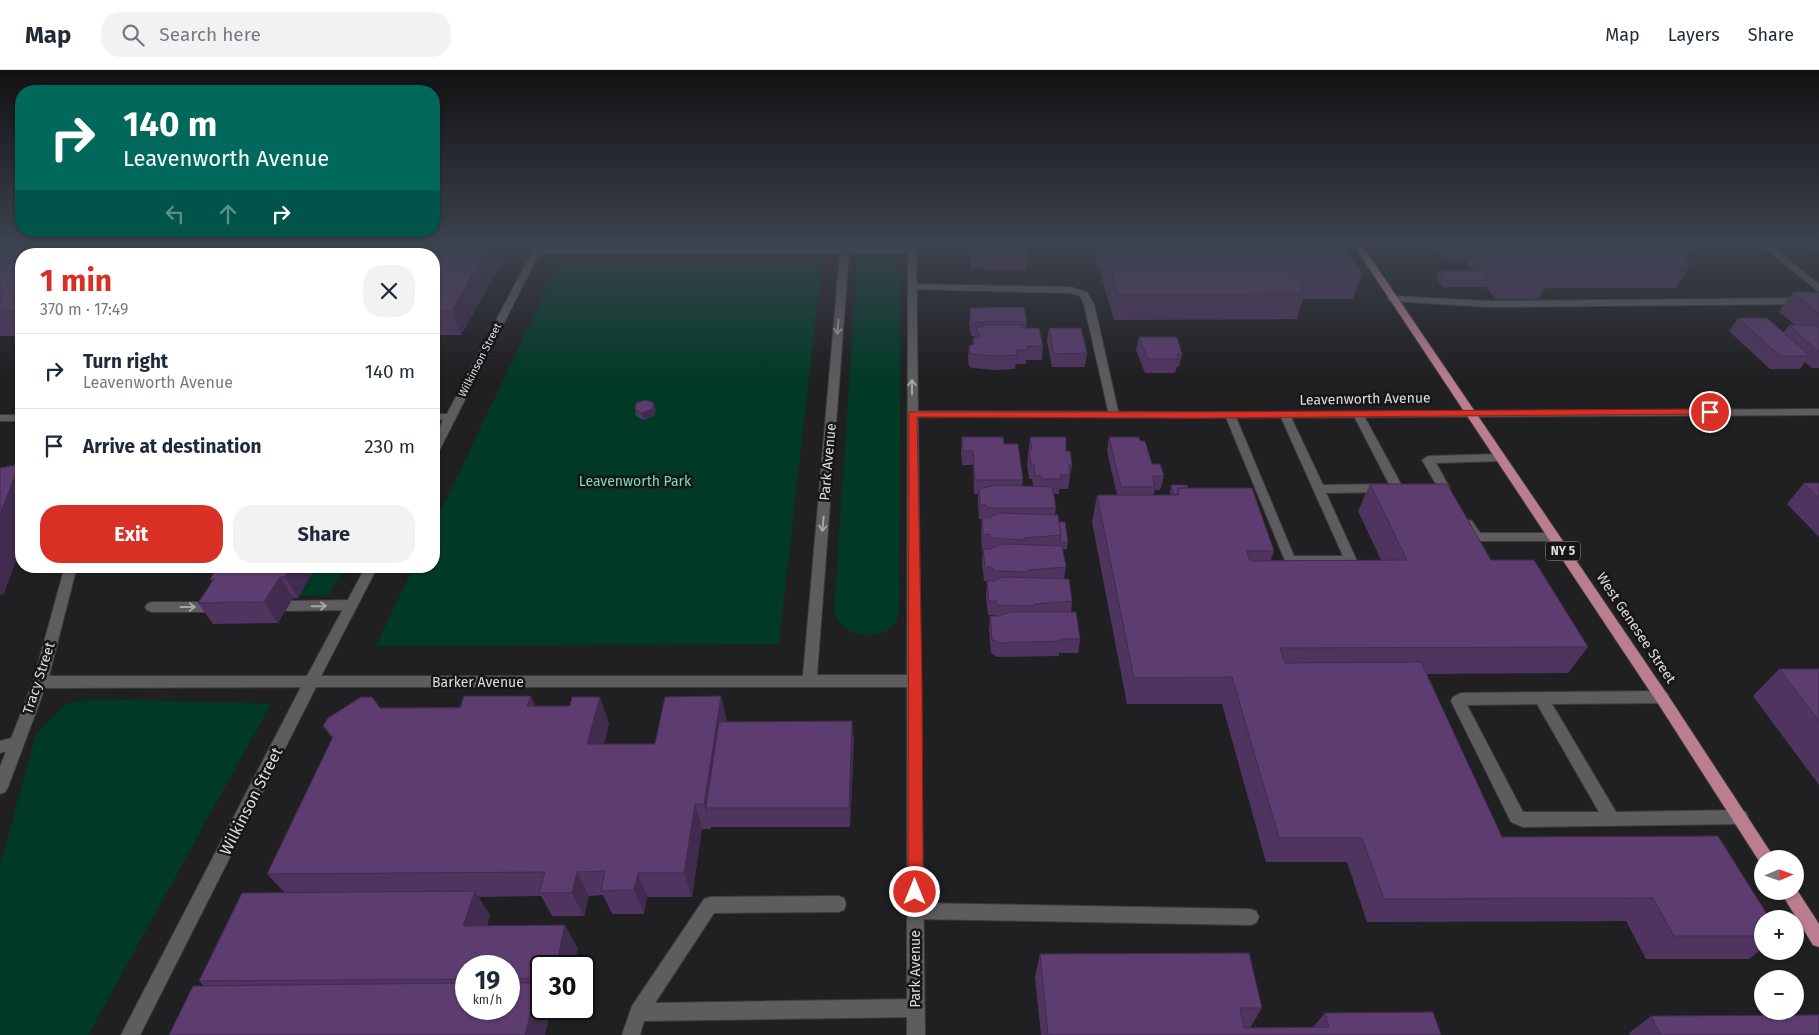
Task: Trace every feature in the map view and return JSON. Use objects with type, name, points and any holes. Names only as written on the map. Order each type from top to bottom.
[{"type":"main road","name":"West Genesee Street","points":[[1386,289],[1662,697],[1761,850]]},
{"type":"main road","points":[[1794,900],[1819,939]]},
{"type":"street","name":"Wilkinson Street","points":[[440,437],[516,289]]},
{"type":"street","name":"Park Avenue","points":[[810,681],[841,289]]},
{"type":"street","name":"Park Avenue","points":[[911,289],[916,1035]]},
{"type":"street","points":[[1019,289],[1070,290],[1084,294],[1089,304],[1114,415]]},
{"type":"street","points":[[1393,299],[1490,304],[1819,301]]},
{"type":"street","name":"Leavenworth Avenue","points":[[912,414],[1285,415],[1819,412]]},
{"type":"street","points":[[1319,488],[1402,488],[1358,414]]},
{"type":"street","points":[[1230,415],[1290,560],[1350,561],[1285,415]]},
{"type":"street","points":[[0,418],[15,418]]},
{"type":"street","points":[[440,418],[450,418]]},
{"type":"street","points":[[1425,488],[1446,492],[1428,460],[1500,458]]},
{"type":"street","points":[[1460,512],[1476,537],[1553,537]]},
{"type":"street","name":"Tracy Street","points":[[0,787],[40,682],[69,573]]},
{"type":"street","name":"Wilkinson Street","points":[[130,1035],[368,573]]},
{"type":"street","points":[[288,606],[351,605]]},
{"type":"street","points":[[152,607],[224,607]]},
{"type":"street","name":"Barker Avenue","points":[[40,682],[915,681]]},
{"type":"street","points":[[1662,697],[1462,699],[1458,701],[1517,817],[1523,820],[1740,816]]},
{"type":"street","points":[[1542,698],[1611,818]]},
{"type":"street","points":[[0,747],[16,743]]},
{"type":"street","points":[[631,1035],[638,1012],[710,905],[838,904]]},
{"type":"street","points":[[915,911],[1250,917]]},
{"type":"street","points":[[638,1012],[916,1008]]},
{"type":"green space","name":"Leavenworth Park","points":[[547,289],[819,289],[779,644],[376,646],[411,573],[440,573],[440,512]]},
{"type":"green space","points":[[855,289],[901,289],[899,612],[896,622],[888,630],[879,634],[860,635],[843,627],[837,620],[834,611]]},
{"type":"green space","points":[[312,573],[341,573],[329,595],[299,596]]},
{"type":"green space","points":[[95,699],[271,704],[88,1035],[0,1035],[0,866],[36,734],[65,704]]},
{"type":"building","points":[[0,289],[15,289],[15,310],[0,310]]},
{"type":"building","points":[[440,289],[464,289],[452,310],[440,310]]},
{"type":"building","points":[[1116,289],[1302,289],[1305,294],[1118,295]]},
{"type":"building","points":[[1793,292],[1819,292],[1819,314]]},
{"type":"building","points":[[1024,307],[1027,322],[971,322],[970,308]]},
{"type":"building","points":[[1738,318],[1767,318],[1810,356],[1780,356]]},
{"type":"building","points":[[982,325],[1023,325],[1023,328],[1039,328],[1043,346],[1027,346],[1027,350],[1016,350],[1017,355],[996,356],[970,353],[969,346],[974,344],[973,338],[980,338],[976,327],[982,327]]},
{"type":"building","points":[[1789,325],[1815,325],[1819,328],[1819,352]]},
{"type":"building","points":[[1049,328],[1081,328],[1087,353],[1054,354]]},
{"type":"building","points":[[1139,337],[1177,337],[1182,354],[1177,354],[1178,359],[1148,359]]},
{"type":"building","points":[[646,400],[654,403],[652,409],[642,413],[635,409],[636,403]]},
{"type":"building","points":[[962,437],[1003,437],[1004,444],[1018,444],[1023,480],[975,480],[973,451],[963,451]]},
{"type":"building","points":[[1030,437],[1066,437],[1066,451],[1070,451],[1072,465],[1069,465],[1070,475],[1060,475],[1061,479],[1041,479],[1040,476],[1035,476],[1029,450],[1032,450]]},
{"type":"building","points":[[1109,437],[1139,437],[1140,441],[1145,441],[1152,464],[1160,464],[1164,476],[1152,476],[1155,487],[1121,487]]},
{"type":"building","points":[[15,465],[15,476],[0,514],[0,468]]},
{"type":"building","points":[[1804,483],[1819,483],[1819,498]]},
{"type":"building","points":[[1370,484],[1447,484],[1491,560],[1534,560],[1588,647],[1280,648],[1285,663],[1421,662],[1502,837],[1718,836],[1754,893],[1754,900],[1758,900],[1764,910],[1754,910],[1754,936],[1674,936],[1653,898],[1384,899],[1362,838],[1279,838],[1232,677],[1134,678],[1097,495],[1179,495],[1178,488],[1252,488],[1274,551],[1247,551],[1250,561],[1407,560]]},
{"type":"building","points":[[996,485],[1052,487],[1056,508],[987,508],[986,505],[980,505],[979,489]]},
{"type":"building","points":[[1171,485],[1187,485],[1188,488],[1178,488],[1176,495],[1174,495]]},
{"type":"building","points":[[999,513],[1058,515],[1061,535],[1024,538],[1025,540],[990,538],[990,534],[983,535],[982,517],[988,518]]},
{"type":"building","points":[[1059,522],[1065,522],[1068,542],[1060,542]]},
{"type":"building","points":[[1002,544],[1062,546],[1066,567],[1028,570],[1028,572],[993,571],[992,567],[985,567],[983,549],[990,549]]},
{"type":"building","points":[[214,573],[287,573],[285,577],[280,577],[264,602],[198,603],[214,579],[210,579]]},
{"type":"building","points":[[1006,577],[1069,579],[1072,601],[1034,604],[1034,606],[997,605],[996,601],[989,601],[987,581]]},
{"type":"building","points":[[1011,612],[1076,612],[1080,639],[999,643],[992,639],[990,616]]},
{"type":"building","points":[[1779,669],[1819,669],[1819,721]]},
{"type":"building","points":[[464,696],[531,696],[527,706],[570,706],[572,697],[600,697],[587,744],[655,744],[665,697],[721,696],[704,804],[695,804],[684,873],[638,873],[634,890],[601,891],[605,871],[577,872],[572,893],[539,893],[545,872],[267,874],[333,737],[323,726],[328,718],[361,697],[372,697],[380,708],[460,708]]},
{"type":"building","points":[[852,721],[849,808],[706,808],[719,722]]},
{"type":"building","points":[[475,891],[463,926],[565,925],[558,955],[530,955],[530,978],[520,979],[520,955],[455,955],[455,979],[199,981],[242,893]]},
{"type":"building","points":[[1249,953],[1262,1008],[1240,1008],[1244,1028],[1329,1027],[1325,1013],[1433,1012],[1441,1035],[1048,1035],[1040,954]]},
{"type":"building","points":[[455,983],[455,1020],[520,1020],[520,983],[530,983],[530,1015],[525,1035],[169,1035],[193,986]]},
{"type":"building","points":[[1754,1015],[1754,1020],[1804,1020],[1804,1015],[1819,1015],[1819,1035],[1661,1035],[1651,1016]]},
{"type":"route","points":[[915,892],[912,414],[1196,415],[1710,412]]}]
